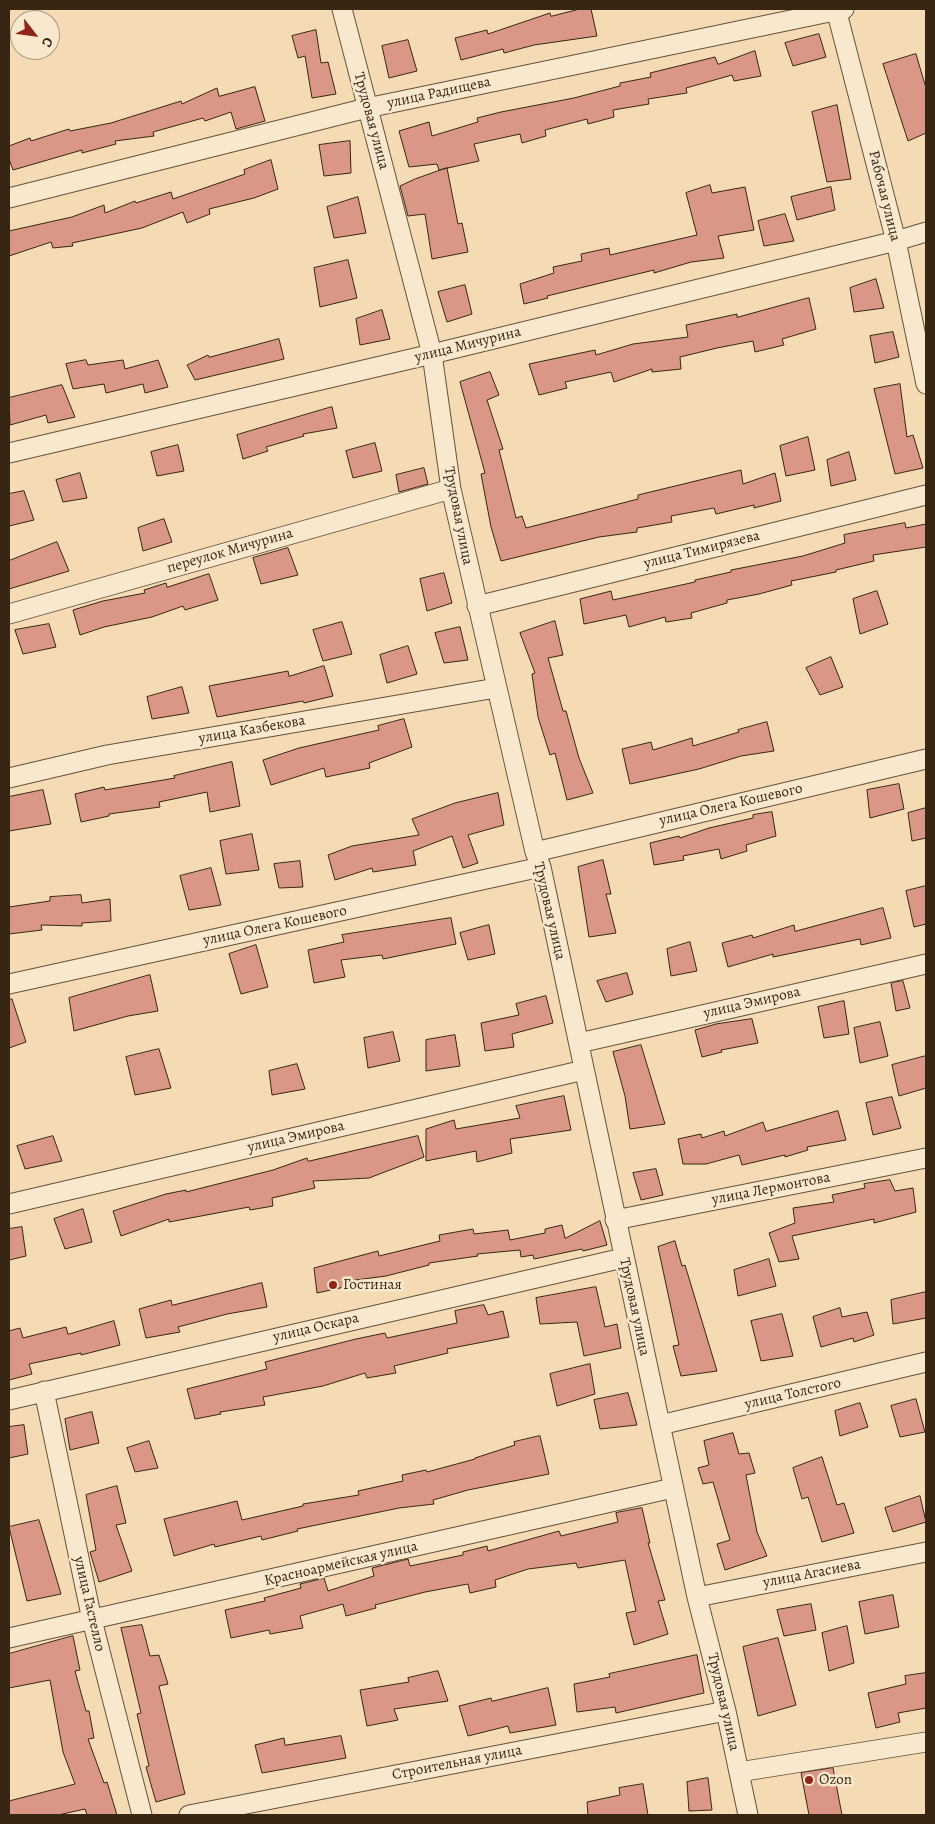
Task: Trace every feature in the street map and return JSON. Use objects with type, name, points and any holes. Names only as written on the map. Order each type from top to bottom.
[{"type":"street","name":"Трудовая улица","points":[[342,9],[432,354],[451,489],[496,688],[538,859],[673,1488],[697,1597],[726,1711],[748,1815]]},
{"type":"street","name":"улица Радищева","points":[[9,198],[367,108],[839,10]]},
{"type":"street","name":"Рабочая улица","points":[[839,10],[896,241],[926,384]]},
{"type":"street","name":"улица Мичурина","points":[[9,453],[432,354],[896,241],[926,232]]},
{"type":"street","name":"переулок Мичурина","points":[[9,614],[451,489]]},
{"type":"street","name":"улица Тимирязева","points":[[477,606],[926,495]]},
{"type":"street","name":"улица Казбекова","points":[[9,778],[107,755],[496,688]]},
{"type":"street","name":"улица Олега Кошевого","points":[[9,984],[538,859],[926,759]]},
{"type":"street","name":"улица Эмирова","points":[[579,1043],[926,964]]},
{"type":"street","name":"улица Эмирова","points":[[9,1204],[584,1070]]},
{"type":"street","name":"улица Лермонтова","points":[[615,1220],[926,1158]]},
{"type":"street","name":"улица Оскара","points":[[9,1400],[44,1390],[623,1258]]},
{"type":"street","name":"улица Толстого","points":[[660,1425],[926,1362]]},
{"type":"street","name":"улица Гастелло","points":[[44,1390],[92,1620],[142,1815]]},
{"type":"street","name":"Красноармейская улица","points":[[9,1638],[673,1488]]},
{"type":"street","name":"улица Агасиева","points":[[697,1597],[926,1552]]},
{"type":"street","name":"Строительная улица","points":[[188,1815],[726,1711]]},
{"type":"street","points":[[739,1772],[926,1742]]},
{"type":"building","points":[[580,9],[591,9],[597,36],[534,45],[504,53],[503,49],[461,60],[455,38],[487,30],[488,34],[550,13],[551,16]]},
{"type":"building","points":[[316,30],[321,63],[328,62],[336,94],[312,98],[305,56],[298,58],[292,36]]},
{"type":"building","points":[[819,34],[826,57],[793,66],[785,43]]},
{"type":"building","points":[[408,40],[417,71],[389,78],[382,46]]},
{"type":"building","points":[[755,51],[761,76],[734,81],[732,75],[686,88],[687,93],[648,99],[649,104],[613,110],[614,117],[588,124],[587,119],[545,130],[546,136],[522,143],[520,134],[474,144],[479,161],[439,170],[437,164],[409,167],[399,131],[429,122],[432,136],[478,122],[477,118],[574,98],[620,86],[620,83],[651,77],[650,73],[715,57],[718,64]]},
{"type":"building","points":[[916,54],[926,88],[926,133],[908,141],[883,64]]},
{"type":"building","points":[[255,87],[265,121],[236,129],[231,112],[205,121],[203,118],[153,132],[154,136],[115,141],[116,144],[82,153],[82,150],[13,170],[9,159],[9,146],[30,138],[31,141],[69,129],[70,131],[111,123],[181,101],[182,104],[217,88],[219,96]]},
{"type":"building","points":[[837,105],[851,179],[827,182],[812,112]]},
{"type":"building","points":[[350,141],[351,173],[324,176],[319,145]]},
{"type":"building","points":[[271,160],[278,189],[254,198],[209,209],[210,214],[187,223],[183,212],[142,228],[72,243],[73,246],[53,248],[51,242],[9,256],[9,231],[72,217],[104,205],[105,213],[135,201],[136,203],[171,192],[173,199],[245,174],[244,170]]},
{"type":"building","points":[[447,168],[458,224],[462,223],[468,252],[432,259],[425,214],[408,216],[400,186]]},
{"type":"building","points":[[710,185],[712,193],[745,187],[754,230],[718,236],[724,258],[691,262],[654,273],[654,270],[547,296],[548,298],[524,304],[520,284],[554,273],[553,267],[582,261],[581,254],[609,248],[610,255],[697,235],[686,193]]},
{"type":"building","points":[[831,187],[835,210],[797,220],[791,197]]},
{"type":"building","points":[[358,197],[366,233],[334,238],[327,207]]},
{"type":"building","points":[[785,214],[794,241],[764,246],[758,221]]},
{"type":"building","points":[[348,260],[357,298],[320,307],[314,268]]},
{"type":"building","points":[[876,279],[884,308],[854,312],[850,288]]},
{"type":"building","points":[[465,285],[472,314],[447,322],[438,292]]},
{"type":"building","points":[[809,298],[816,329],[782,339],[784,345],[755,352],[753,341],[717,348],[680,357],[681,369],[652,372],[652,369],[614,382],[611,372],[565,382],[567,388],[539,395],[529,364],[595,350],[596,355],[633,344],[688,337],[686,325],[737,314],[737,317]]},
{"type":"building","points":[[382,310],[390,339],[360,345],[356,319]]},
{"type":"building","points":[[893,332],[899,357],[875,363],[870,336]]},
{"type":"building","points":[[279,339],[284,359],[195,380],[187,365],[208,355],[209,357]]},
{"type":"building","points":[[86,360],[88,365],[123,360],[125,369],[158,360],[168,387],[145,393],[143,384],[106,393],[104,384],[73,389],[66,364]]},
{"type":"building","points":[[490,372],[499,395],[487,400],[503,449],[499,450],[516,518],[522,516],[526,528],[638,499],[638,495],[741,470],[743,484],[775,473],[781,501],[754,508],[754,505],[716,514],[714,508],[671,516],[672,522],[637,528],[637,532],[599,537],[501,561],[491,527],[481,474],[485,473],[460,382]]},
{"type":"building","points":[[900,384],[907,437],[913,435],[923,468],[895,474],[874,389]]},
{"type":"building","points":[[62,385],[75,417],[48,423],[46,415],[10,425],[9,398]]},
{"type":"building","points":[[332,407],[337,428],[303,434],[304,436],[266,447],[268,451],[243,459],[237,435]]},
{"type":"building","points":[[808,437],[815,470],[786,476],[780,446]]},
{"type":"building","points":[[375,443],[382,471],[353,478],[346,451]]},
{"type":"building","points":[[178,445],[184,471],[157,476],[151,452]]},
{"type":"building","points":[[849,452],[856,480],[831,486],[827,460]]},
{"type":"building","points":[[424,468],[428,484],[399,492],[396,475]]},
{"type":"building","points":[[80,473],[87,498],[63,502],[56,480]]},
{"type":"building","points":[[24,491],[34,520],[9,526],[9,494]]},
{"type":"building","points":[[164,519],[172,542],[143,551],[138,528]]},
{"type":"building","points":[[905,523],[906,528],[926,524],[926,547],[873,555],[874,561],[836,570],[836,572],[791,581],[792,585],[759,594],[727,600],[727,603],[691,613],[692,618],[666,622],[665,617],[629,627],[626,615],[584,624],[580,599],[611,591],[613,600],[695,582],[695,580],[731,572],[731,570],[803,556],[845,543],[844,535]]},
{"type":"building","points":[[57,542],[69,571],[9,589],[9,561]]},
{"type":"building","points":[[288,548],[298,575],[261,584],[253,558]]},
{"type":"building","points":[[444,573],[452,603],[427,611],[420,579]]},
{"type":"building","points":[[209,574],[218,600],[185,610],[183,606],[152,617],[104,627],[80,635],[73,610],[103,601],[145,593],[144,590],[166,583],[167,587]]},
{"type":"building","points":[[877,591],[888,624],[860,634],[853,599]]},
{"type":"building","points":[[555,621],[563,655],[548,658],[563,711],[566,711],[579,758],[593,793],[567,800],[555,753],[550,755],[538,717],[532,674],[535,673],[520,633]]},
{"type":"building","points":[[342,622],[352,654],[323,661],[313,630]]},
{"type":"building","points":[[49,624],[56,647],[23,654],[15,630]]},
{"type":"building","points":[[460,627],[468,660],[444,663],[435,633]]},
{"type":"building","points":[[408,646],[417,674],[387,683],[380,655]]},
{"type":"building","points":[[831,657],[843,687],[820,695],[806,668]]},
{"type":"building","points":[[324,666],[333,696],[304,703],[303,701],[217,717],[209,686],[288,671],[289,676]]},
{"type":"building","points":[[182,687],[189,713],[152,719],[147,697]]},
{"type":"building","points":[[404,719],[412,747],[369,763],[370,768],[326,777],[324,768],[271,785],[263,760],[299,748],[379,730],[378,726]]},
{"type":"building","points":[[767,722],[774,751],[741,756],[699,769],[630,784],[622,749],[651,742],[653,750],[692,738],[693,746]]},
{"type":"building","points":[[232,762],[240,806],[210,812],[207,792],[159,802],[160,807],[109,814],[109,816],[81,822],[75,794],[104,787],[105,790],[175,778],[174,776]]},
{"type":"building","points":[[899,784],[904,809],[870,818],[867,790]]},
{"type":"building","points":[[43,790],[51,824],[9,831],[9,797]]},
{"type":"building","points":[[498,793],[504,825],[468,835],[478,863],[463,868],[452,836],[413,851],[416,865],[373,872],[372,868],[335,880],[328,855],[352,846],[419,835],[412,819],[455,803]]},
{"type":"building","points":[[926,808],[926,838],[912,841],[908,813]]},
{"type":"building","points":[[772,812],[776,836],[746,845],[747,851],[721,859],[719,849],[683,856],[684,860],[654,865],[650,843],[679,836],[680,838],[709,828],[753,818],[753,815]]},
{"type":"building","points":[[252,834],[259,870],[226,874],[220,841]]},
{"type":"building","points":[[603,860],[611,894],[606,894],[616,933],[589,937],[578,867]]},
{"type":"building","points":[[300,861],[303,887],[279,888],[274,864]]},
{"type":"building","points":[[211,868],[221,905],[189,910],[180,876]]},
{"type":"building","points":[[926,886],[926,924],[914,927],[906,891]]},
{"type":"building","points":[[81,895],[82,903],[110,899],[111,921],[82,923],[82,926],[41,925],[42,930],[9,934],[9,907],[50,901],[50,897]]},
{"type":"building","points":[[883,908],[891,938],[861,945],[860,939],[773,957],[773,954],[728,967],[722,943],[752,935],[753,938],[794,925],[795,931]]},
{"type":"building","points":[[451,918],[456,944],[383,959],[382,955],[341,960],[345,977],[314,983],[308,950],[344,942],[342,935]]},
{"type":"building","points":[[489,925],[495,954],[468,960],[460,933]]},
{"type":"building","points":[[690,942],[697,971],[671,976],[667,949]]},
{"type":"building","points":[[256,945],[268,987],[241,994],[229,954]]},
{"type":"building","points":[[627,973],[633,994],[606,1002],[597,981]]},
{"type":"building","points":[[150,975],[158,1011],[128,1016],[74,1031],[69,998]]},
{"type":"building","points":[[903,981],[910,1008],[896,1011],[891,983]]},
{"type":"building","points":[[546,996],[553,1023],[512,1034],[514,1047],[485,1051],[481,1023],[519,1015],[516,1004]]},
{"type":"building","points":[[9,999],[12,999],[26,1042],[9,1048]]},
{"type":"building","points":[[844,1001],[849,1034],[824,1038],[818,1007]]},
{"type":"building","points":[[752,1019],[758,1043],[721,1050],[722,1052],[702,1057],[695,1030],[716,1024]]},
{"type":"building","points":[[880,1022],[888,1056],[860,1063],[854,1028]]},
{"type":"building","points":[[393,1032],[400,1061],[368,1068],[364,1038]]},
{"type":"building","points":[[455,1035],[460,1066],[426,1071],[426,1040]]},
{"type":"building","points":[[641,1045],[665,1124],[630,1129],[625,1096],[613,1052]]},
{"type":"building","points":[[159,1049],[171,1088],[135,1095],[126,1057]]},
{"type":"building","points":[[926,1056],[926,1088],[899,1096],[892,1065]]},
{"type":"building","points":[[297,1064],[305,1089],[272,1095],[269,1071]]},
{"type":"building","points":[[564,1096],[571,1130],[510,1139],[512,1153],[477,1162],[476,1151],[426,1161],[426,1129],[454,1120],[456,1129],[520,1118],[516,1106]]},
{"type":"building","points":[[892,1097],[901,1128],[873,1135],[866,1103]]},
{"type":"building","points":[[838,1111],[846,1140],[807,1147],[808,1150],[785,1157],[785,1155],[742,1165],[739,1155],[706,1164],[683,1164],[678,1139],[701,1134],[702,1138],[724,1131],[725,1136],[763,1122],[766,1131]]},
{"type":"building","points":[[53,1136],[62,1161],[25,1169],[17,1146]]},
{"type":"building","points":[[418,1136],[424,1157],[369,1178],[313,1181],[315,1188],[272,1198],[273,1206],[250,1210],[249,1207],[169,1222],[169,1219],[121,1236],[113,1211],[166,1194],[186,1190],[186,1192],[273,1170],[307,1158],[308,1161]]},
{"type":"building","points":[[656,1169],[663,1195],[641,1200],[633,1173]]},
{"type":"building","points":[[890,1180],[895,1191],[913,1188],[916,1212],[874,1223],[874,1219],[792,1236],[799,1259],[779,1262],[769,1233],[795,1223],[793,1208],[834,1202],[832,1195],[865,1188],[864,1184]]},
{"type":"building","points":[[83,1209],[92,1242],[65,1249],[54,1219]]},
{"type":"building","points":[[600,1221],[607,1245],[534,1259],[533,1255],[521,1257],[520,1250],[477,1254],[478,1256],[429,1263],[429,1265],[386,1276],[348,1281],[349,1286],[317,1293],[314,1268],[378,1251],[379,1256],[440,1241],[439,1235],[473,1229],[474,1234],[508,1230],[510,1240],[545,1233],[545,1229],[562,1225],[565,1238]]},
{"type":"building","points":[[22,1227],[26,1256],[9,1260],[9,1229]]},
{"type":"building","points":[[675,1241],[682,1266],[685,1265],[717,1371],[681,1376],[673,1346],[679,1345],[658,1247]]},
{"type":"building","points":[[769,1259],[776,1286],[738,1296],[734,1270]]},
{"type":"building","points":[[262,1283],[267,1307],[227,1314],[178,1327],[180,1332],[146,1338],[139,1309],[171,1300],[172,1305]]},
{"type":"building","points":[[596,1287],[605,1327],[617,1324],[621,1348],[584,1356],[577,1322],[540,1324],[536,1298]]},
{"type":"building","points":[[926,1292],[926,1318],[893,1324],[891,1300]]},
{"type":"building","points":[[484,1305],[488,1315],[503,1311],[509,1337],[447,1349],[448,1353],[394,1366],[396,1373],[367,1378],[365,1373],[323,1386],[263,1397],[265,1405],[220,1412],[221,1414],[195,1419],[187,1389],[267,1369],[265,1362],[356,1339],[385,1333],[387,1338],[457,1323],[455,1311]]},
{"type":"building","points":[[840,1308],[842,1317],[867,1312],[874,1335],[854,1342],[853,1338],[821,1347],[813,1317]]},
{"type":"building","points":[[782,1314],[793,1356],[761,1361],[751,1321]]},
{"type":"building","points":[[114,1321],[120,1345],[81,1355],[81,1353],[29,1364],[32,1374],[9,1380],[9,1331],[20,1328],[23,1338],[66,1327],[68,1334]]},
{"type":"building","points":[[590,1364],[595,1394],[557,1406],[550,1374]]},
{"type":"building","points":[[628,1393],[637,1425],[600,1429],[594,1400]]},
{"type":"building","points":[[916,1399],[925,1432],[900,1437],[891,1406]]},
{"type":"building","points":[[860,1403],[868,1427],[840,1436],[835,1411]]},
{"type":"building","points":[[92,1412],[99,1443],[70,1450],[65,1419]]},
{"type":"building","points":[[24,1425],[28,1454],[9,1458],[9,1427]]},
{"type":"building","points":[[733,1433],[739,1454],[749,1453],[755,1473],[746,1475],[757,1532],[767,1556],[725,1570],[717,1544],[730,1540],[713,1482],[703,1484],[698,1468],[709,1465],[704,1441]]},
{"type":"building","points":[[540,1436],[549,1474],[468,1490],[433,1500],[434,1504],[399,1508],[297,1529],[298,1531],[262,1540],[261,1536],[215,1547],[214,1544],[174,1556],[164,1519],[237,1501],[242,1520],[303,1506],[303,1504],[359,1495],[358,1491],[403,1481],[402,1475],[426,1470],[427,1472],[475,1459],[515,1445],[514,1442]]},
{"type":"building","points":[[149,1441],[158,1468],[135,1472],[127,1448]]},
{"type":"building","points":[[822,1457],[837,1505],[844,1503],[854,1533],[822,1542],[808,1497],[802,1499],[793,1468]]},
{"type":"building","points":[[117,1486],[126,1523],[116,1525],[132,1571],[99,1582],[90,1552],[96,1550],[86,1495]]},
{"type":"building","points":[[920,1496],[926,1522],[893,1532],[885,1508]]},
{"type":"building","points":[[642,1508],[650,1543],[648,1543],[665,1600],[658,1601],[668,1634],[634,1645],[626,1613],[636,1611],[625,1560],[578,1568],[576,1563],[528,1569],[495,1580],[496,1587],[470,1593],[468,1584],[425,1592],[375,1605],[376,1608],[346,1616],[343,1604],[300,1616],[303,1628],[270,1634],[269,1630],[231,1638],[225,1610],[265,1601],[264,1598],[301,1588],[300,1584],[324,1578],[328,1591],[374,1576],[372,1568],[408,1559],[410,1566],[463,1555],[463,1552],[487,1546],[488,1551],[559,1531],[561,1536],[618,1522],[616,1513]]},
{"type":"building","points":[[39,1520],[61,1594],[27,1601],[9,1527]]},
{"type":"building","points":[[893,1595],[899,1627],[865,1634],[859,1602]]},
{"type":"building","points":[[811,1604],[816,1630],[784,1636],[777,1610]]},
{"type":"building","points":[[142,1625],[150,1656],[159,1655],[168,1684],[159,1686],[185,1794],[156,1802],[146,1767],[149,1766],[137,1714],[141,1713],[121,1628]]},
{"type":"building","points":[[847,1626],[854,1663],[829,1671],[822,1633]]},
{"type":"building","points":[[73,1636],[80,1670],[75,1671],[86,1711],[89,1711],[94,1738],[88,1739],[104,1783],[107,1782],[117,1815],[87,1815],[85,1809],[58,1815],[9,1815],[9,1801],[75,1784],[63,1752],[50,1680],[9,1688],[9,1654]]},
{"type":"building","points":[[778,1638],[796,1705],[758,1716],[743,1647]]},
{"type":"building","points":[[697,1655],[704,1693],[616,1713],[615,1707],[577,1712],[574,1684],[610,1677],[609,1674]]},
{"type":"building","points":[[438,1671],[448,1701],[394,1709],[398,1720],[367,1726],[360,1690],[409,1682],[408,1678]]},
{"type":"building","points":[[926,1673],[926,1708],[898,1713],[900,1722],[876,1728],[868,1693],[906,1684],[905,1676]]},
{"type":"building","points":[[548,1688],[556,1725],[510,1733],[508,1726],[468,1736],[459,1706],[491,1698],[492,1701]]},
{"type":"building","points":[[341,1736],[346,1758],[262,1773],[255,1745],[284,1738],[285,1745]]},
{"type":"building","points":[[833,1768],[842,1815],[809,1815],[801,1773]]},
{"type":"building","points":[[708,1778],[712,1810],[689,1811],[687,1782]]},
{"type":"building","points":[[643,1784],[648,1815],[588,1815],[587,1802],[620,1795],[619,1788]]},
{"type":"place","name":"Гостиная","points":[[333,1285]]},
{"type":"place","name":"Ozon","points":[[809,1780]]}]
